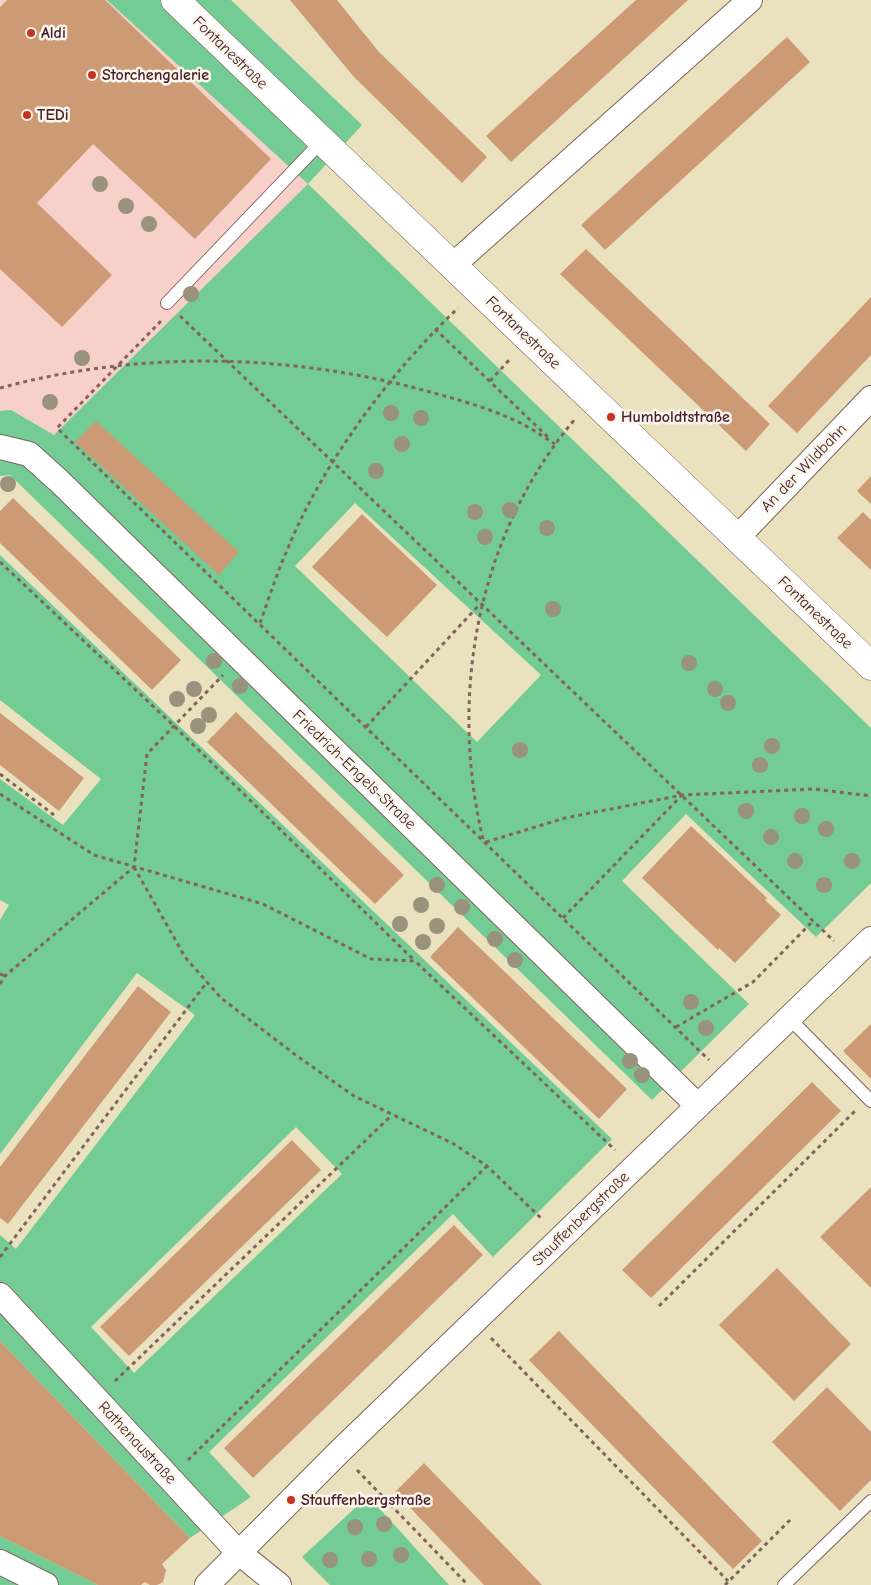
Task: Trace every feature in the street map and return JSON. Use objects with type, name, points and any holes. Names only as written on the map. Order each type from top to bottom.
[{"type":"street","name":"Fontanestraße","points":[[174,0],[871,666]]},
{"type":"street","points":[[452,266],[750,0]]},
{"type":"street","name":"An der Wildbahn","points":[[738,538],[871,398]]},
{"type":"street","name":"Friedrich-Engels-Straße","points":[[1,447],[29,454],[698,1106]]},
{"type":"street","name":"Stauffenbergstraße","points":[[207,1585],[339,1452],[871,939]]},
{"type":"street","name":"Rathenaustraße","points":[[0,1296],[238,1552],[279,1585]]},
{"type":"street","points":[[0,1562],[46,1585]]},
{"type":"lane","points":[[170,306],[322,141]]},
{"type":"lane","points":[[789,1018],[870,1099]]},
{"type":"lane","points":[[784,1585],[871,1501]]},
{"type":"path","points":[[260,623],[288,548],[333,462],[390,381],[435,329],[477,290]]},
{"type":"path","points":[[727,1078],[57,428],[170,306],[852,958]]},
{"type":"path","points":[[435,329],[555,444]]},
{"type":"path","points":[[490,381],[514,355]]},
{"type":"path","points":[[0,388],[58,375],[116,366],[184,361],[271,363],[390,381],[469,403],[516,421],[555,444]]},
{"type":"path","points":[[484,841],[470,778],[467,724],[481,603],[498,552],[517,507],[555,444],[592,400]]},
{"type":"path","points":[[0,562],[174,726],[415,961],[634,1168]]},
{"type":"path","points":[[366,727],[481,603]]},
{"type":"path","points":[[240,658],[147,754],[134,867],[185,956],[222,998],[354,1096],[454,1144],[487,1166],[561,1238]]},
{"type":"path","points":[[0,774],[54,815]]},
{"type":"path","points":[[484,841],[565,818],[682,795],[814,789],[871,796]]},
{"type":"path","points":[[0,794],[94,855],[263,904],[371,959],[415,961]]},
{"type":"path","points":[[563,918],[682,795]]},
{"type":"path","points":[[0,984],[6,976],[134,867]]},
{"type":"path","points":[[676,1027],[753,982],[813,921]]},
{"type":"path","points":[[0,974],[6,976]]},
{"type":"path","points":[[0,1257],[208,982]]},
{"type":"path","points":[[659,1306],[870,1099]]},
{"type":"path","points":[[96,1399],[392,1114]]},
{"type":"path","points":[[170,1478],[487,1166]]},
{"type":"path","points":[[474,1321],[728,1581]]},
{"type":"path","points":[[339,1452],[468,1585]]},
{"type":"path","points":[[724,1585],[792,1518]]},
{"type":"shaded area","points":[[0,0],[107,0],[308,184],[54,436],[11,410],[0,411]]},
{"type":"green space","points":[[107,0],[231,0],[362,125],[308,184]]},
{"type":"green space","points":[[308,184],[871,728],[871,883],[816,937],[686,814],[622,881],[749,1004],[652,1100],[10,475],[0,476],[0,411],[11,410],[54,435]],"holes":[[[355,503],[541,675],[477,742],[295,566]]]},
{"type":"green space","points":[[0,555],[612,1139],[493,1257],[453,1214],[209,1452],[251,1497],[190,1538],[0,1341],[0,1235],[16,1249],[195,1015],[137,973],[0,1154],[0,920],[9,905],[0,900],[0,779],[63,825],[101,779],[0,700]],"holes":[[[296,1127],[342,1174],[134,1373],[91,1327]]]},
{"type":"green space","points":[[368,1496],[449,1585],[330,1585],[302,1557]]},
{"type":"green space","points":[[0,1536],[98,1585],[0,1585]]},
{"type":"building","name":"Storchengalerie","points":[[7,0],[105,0],[271,159],[195,239],[93,144],[37,203],[112,275],[62,327],[0,269],[0,7]]},
{"type":"building","points":[[290,0],[337,0],[379,52],[487,157],[462,183],[354,77]]},
{"type":"building","points":[[636,0],[688,0],[511,162],[486,136]]},
{"type":"building","points":[[787,37],[810,62],[605,250],[581,225]]},
{"type":"building","points":[[586,249],[770,424],[746,451],[560,274]]},
{"type":"building","points":[[871,297],[871,355],[797,433],[768,406]]},
{"type":"building","points":[[96,421],[239,552],[219,575],[75,442]]},
{"type":"building","points":[[871,476],[871,504],[857,491]]},
{"type":"building","points":[[13,498],[181,660],[152,690],[0,543],[0,511]]},
{"type":"building","points":[[863,512],[871,520],[871,570],[837,538]]},
{"type":"building","points":[[362,514],[437,585],[387,637],[312,567]]},
{"type":"building","points":[[236,712],[404,875],[375,904],[207,742]]},
{"type":"building","points":[[0,713],[84,778],[59,811],[0,765]]},
{"type":"building","points":[[691,826],[767,898],[765,900],[781,915],[735,963],[719,948],[718,950],[642,878]]},
{"type":"building","points":[[458,927],[627,1089],[599,1119],[430,957]]},
{"type":"building","points":[[138,986],[171,1012],[8,1224],[0,1218],[0,1167]]},
{"type":"building","points":[[871,1024],[871,1079],[843,1051]]},
{"type":"building","points":[[812,1082],[841,1111],[651,1298],[622,1270]]},
{"type":"building","points":[[292,1140],[321,1170],[129,1356],[100,1327]]},
{"type":"building","points":[[871,1187],[871,1288],[820,1237]]},
{"type":"building","points":[[454,1225],[483,1255],[253,1478],[224,1448]]},
{"type":"building","points":[[777,1268],[851,1344],[794,1401],[719,1325]]},
{"type":"building","points":[[559,1331],[762,1541],[733,1569],[529,1360]]},
{"type":"building","points":[[0,1341],[190,1538],[162,1564],[166,1570],[163,1582],[157,1585],[150,1585],[145,1582],[141,1585],[98,1585],[0,1536]]},
{"type":"building","points":[[827,1387],[871,1432],[871,1480],[840,1511],[772,1442]]},
{"type":"building","points":[[424,1463],[542,1585],[484,1585],[395,1492]]},
{"type":"place","name":"Aldi","points":[[31,33]]},
{"type":"place","name":"Storchengalerie","points":[[92,75]]},
{"type":"place","name":"TEDi","points":[[27,115]]},
{"type":"place","name":"Humboldtstraße","points":[[611,417]]},
{"type":"place","name":"Stauffenbergstraße","points":[[291,1500]]}]
